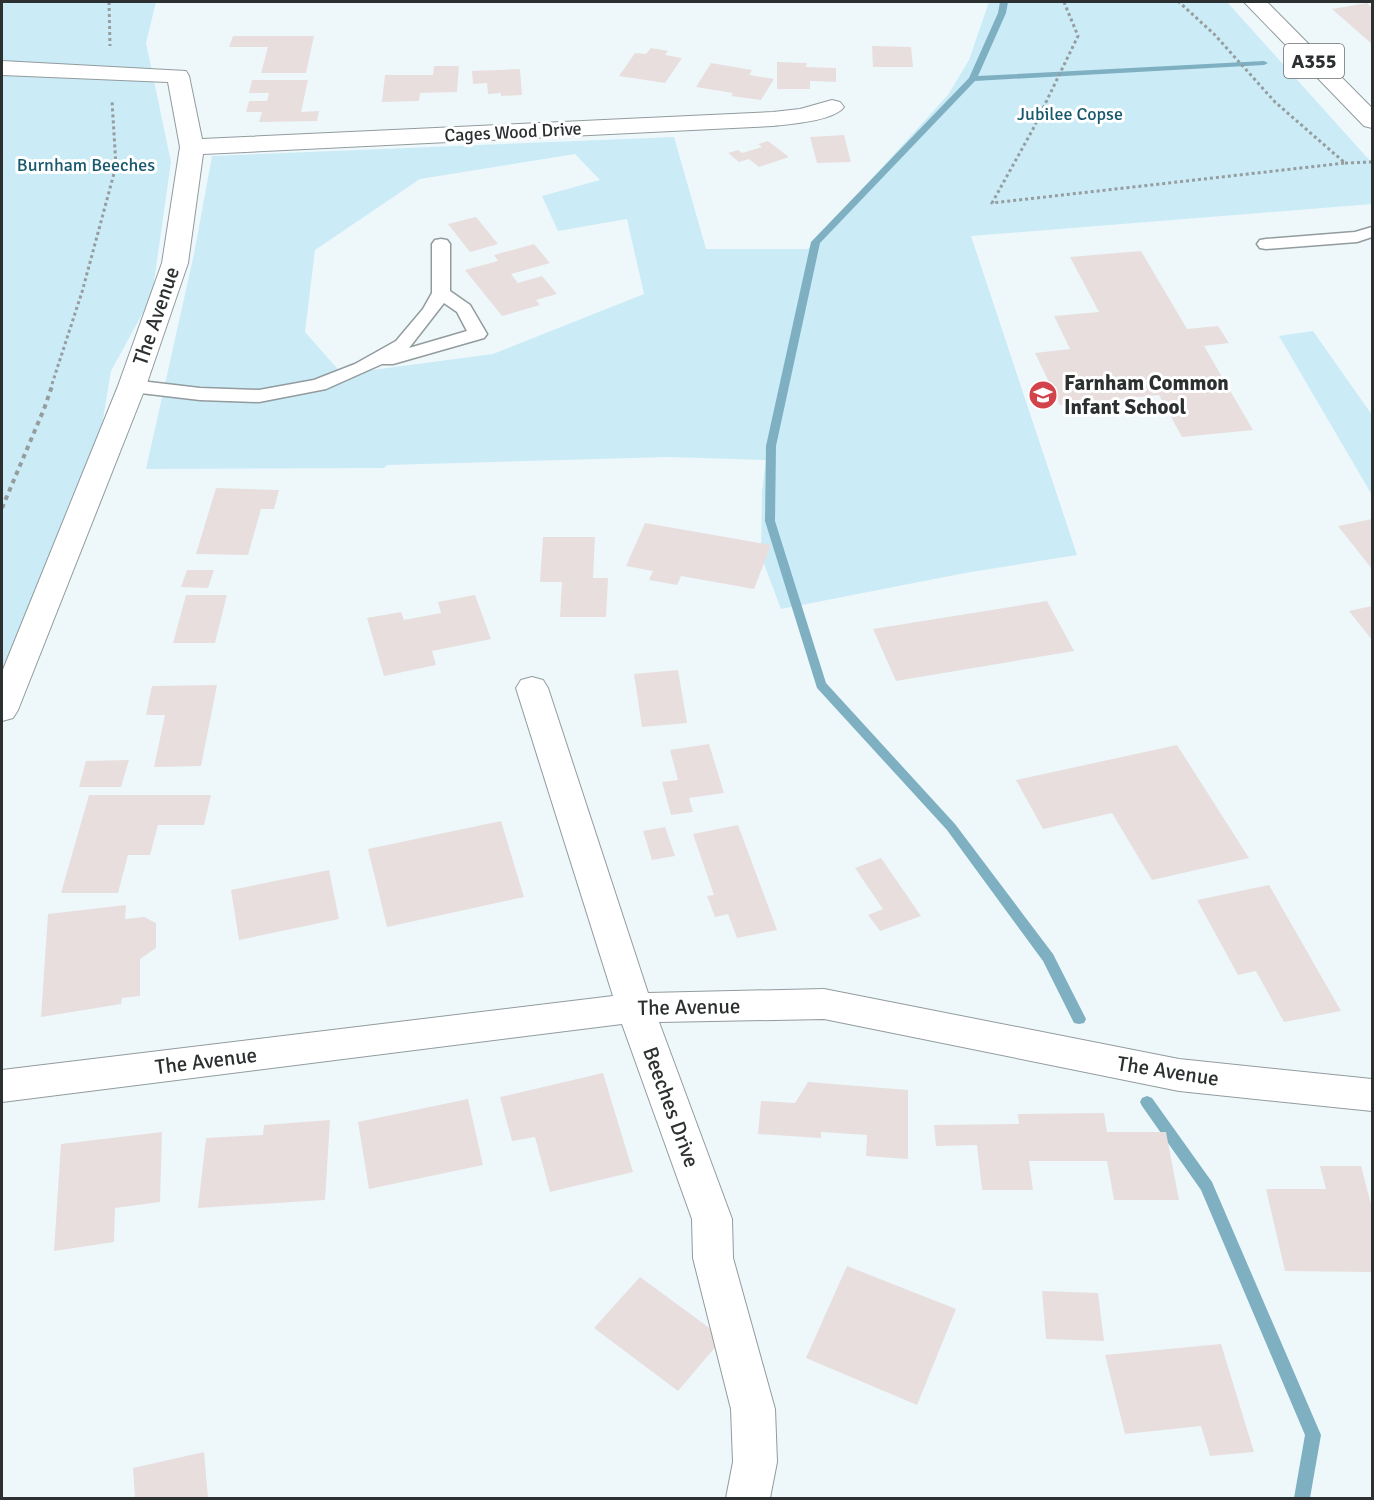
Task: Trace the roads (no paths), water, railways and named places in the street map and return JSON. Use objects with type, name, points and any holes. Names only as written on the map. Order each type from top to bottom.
[{"type":"street","name":"A355","points":[[1255,2],[1372,121]]},
{"type":"street","name":"The Avenue","points":[[2,68],[178,76],[192,147],[175,263],[132,386],[2,710]]},
{"type":"street","name":"Cages Wood Drive","points":[[192,147],[772,119],[802,116],[832,106]]},
{"type":"street","name":"Beeches Drive","points":[[532,688],[635,1008],[712,1219],[712,1258],[753,1409],[755,1462],[748,1498]]},
{"type":"street","name":"The Avenue","points":[[2,1086],[635,1008],[824,1004],[1179,1075],[1372,1095]]},
{"type":"lane","points":[[1266,244],[1357,237],[1372,232]]},
{"type":"lane","points":[[362,368],[402,345],[431,311],[441,293],[441,244]]},
{"type":"lane","points":[[132,386],[200,394],[259,396],[319,385],[362,368],[478,334],[464,309],[441,293]]},
{"type":"waterway","points":[[973,79],[1002,13],[1004,2]]},
{"type":"waterway","points":[[973,79],[1264,63]]},
{"type":"waterway","points":[[973,79],[816,242],[771,446],[770,521],[821,685],[951,827],[1048,958],[1079,1019]]},
{"type":"waterway","points":[[1147,1102],[1207,1186],[1313,1435],[1302,1498]]},
{"type":"place","name":"Farnham Common Infant School","points":[[1043,395]]},
{"type":"park label","name":"Jubilee Copse","points":[[1070,114]]},
{"type":"park label","name":"Burnham Beeches","points":[[86,165]]}]
